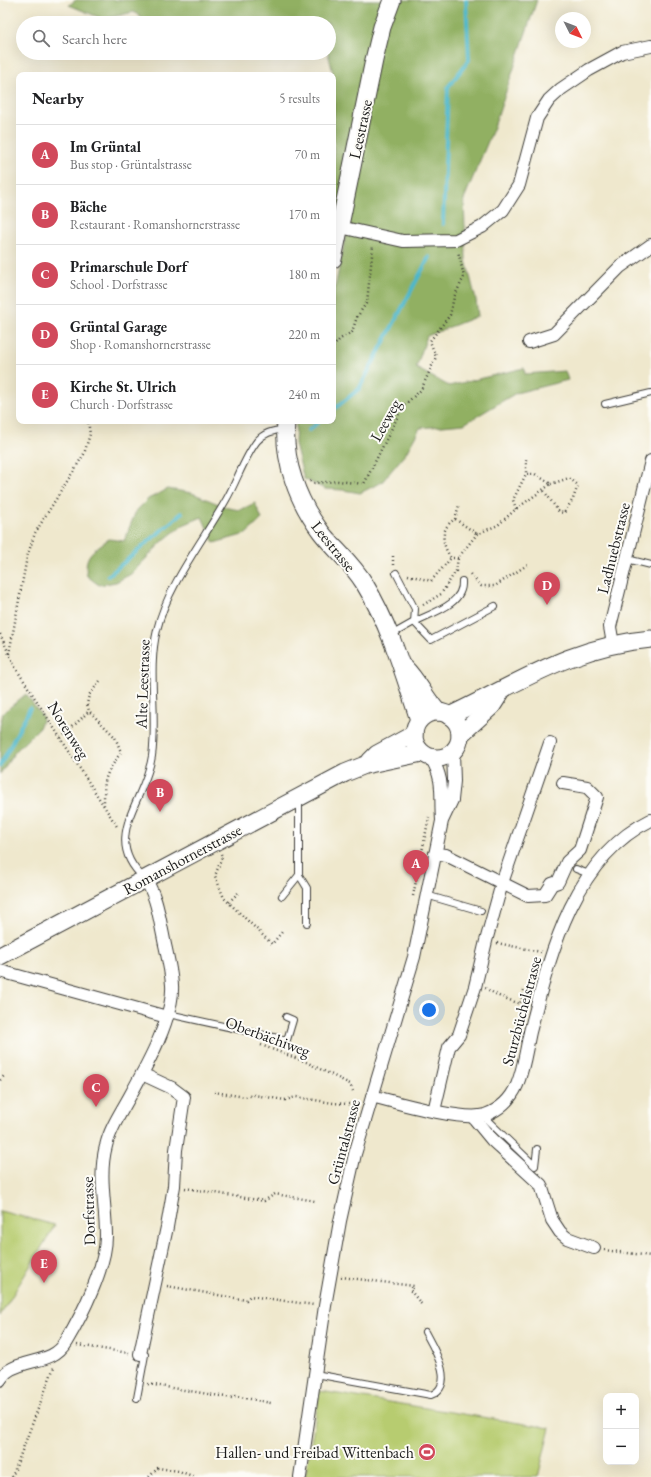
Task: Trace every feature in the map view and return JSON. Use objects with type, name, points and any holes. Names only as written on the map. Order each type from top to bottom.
[{"type":"main road","name":"Leestrasse","points":[[336,245],[374,60],[382,27],[392,0]]},
{"type":"main road","name":"Leestrasse","points":[[286,425],[287,457],[293,482],[302,501],[321,532],[341,552],[364,583],[402,665],[416,727]]},
{"type":"main road","points":[[444,714],[457,724],[460,735],[457,747],[453,752],[443,758],[427,756],[414,741],[416,727],[428,714],[444,714],[503,690],[564,659],[612,644],[651,639]]},
{"type":"main road","name":"Leestrasse","points":[[402,665],[414,677],[429,702],[444,714]]},
{"type":"main road","points":[[460,735],[492,706],[503,690]]},
{"type":"main road","name":"Romanshornerstrasse","points":[[365,765],[377,754],[416,727]]},
{"type":"main road","name":"Romanshornerstrasse","points":[[0,956],[144,878],[345,773],[365,765],[427,756]]},
{"type":"street","points":[[340,227],[403,241],[456,240],[482,227],[502,210],[519,185],[537,118],[548,100],[583,74],[622,52],[651,46]]},
{"type":"street","points":[[529,342],[554,334],[620,267],[651,245]]},
{"type":"street","name":"Ladhuebstrasse","points":[[612,644],[610,627],[651,460]]},
{"type":"street","points":[[434,1111],[449,1047],[459,1035],[475,987],[502,883],[541,781],[550,744]]},
{"type":"street","name":"Grüntalstrasse","points":[[300,1477],[325,1306],[340,1221],[355,1154],[414,957],[442,821],[452,800],[454,789],[453,752]]},
{"type":"street","name":"Grüntalstrasse","points":[[427,756],[442,781],[440,797],[442,821]]},
{"type":"street","points":[[435,854],[446,855],[528,896],[545,895],[552,884],[558,882],[567,862],[580,850],[596,797],[587,787],[563,783]]},
{"type":"street","name":"Sturzbüchelstrasse","points":[[478,1116],[501,1106],[516,1086],[552,954],[573,904],[589,874],[599,860],[618,842],[651,820]]},
{"type":"street","name":"Dorfstrasse","points":[[63,1346],[97,1276],[105,1256],[106,1237],[101,1178],[106,1145],[114,1126],[142,1074],[167,1017],[172,986],[169,963],[151,886],[144,878]]},
{"type":"street","points":[[0,971],[167,1017]]},
{"type":"street","points":[[140,1354],[167,1227],[174,1186],[176,1150],[184,1097],[172,1088],[142,1074]]},
{"type":"street","points":[[372,1096],[434,1111],[478,1116],[492,1140],[541,1185],[552,1220],[560,1232],[567,1238],[594,1248]]},
{"type":"street","points":[[0,1380],[8,1371],[52,1356],[63,1346]]},
{"type":"lane","points":[[605,404],[651,394]]},
{"type":"lane","name":"Alte Leestrasse","points":[[124,836],[152,757],[154,729],[153,649],[162,610],[227,499],[258,440],[266,434],[286,425]]},
{"type":"lane","points":[[626,559],[651,565]]},
{"type":"lane","points":[[398,572],[415,609],[414,622],[431,640],[495,606]]},
{"type":"lane","points":[[389,636],[456,600],[463,588],[462,581]]},
{"type":"lane","points":[[299,797],[299,875],[306,888],[307,923]]},
{"type":"lane","points":[[124,836],[129,857],[138,872],[144,878]]},
{"type":"lane","points":[[576,869],[589,874]]},
{"type":"lane","points":[[282,896],[299,875]]},
{"type":"lane","points":[[426,895],[480,911]]},
{"type":"lane","points":[[167,1017],[173,1015],[287,1040],[293,1020],[286,1017]]},
{"type":"lane","points":[[478,1116],[535,1166],[538,1149]]},
{"type":"lane","points":[[315,1374],[432,1395],[442,1384],[443,1375],[441,1362],[425,1332]]},
{"type":"lane","points":[[137,1398],[145,1355],[140,1354]]},
{"type":"path","points":[[336,344],[340,339],[352,332],[357,317],[367,302],[374,234]]},
{"type":"path","name":"Leeweg","points":[[308,478],[313,483],[338,481],[364,484],[403,406],[421,390],[436,357],[430,341],[450,314],[454,297],[464,277],[456,240]]},
{"type":"path","points":[[9,654],[27,557],[35,533],[84,454],[90,434],[88,424]]},
{"type":"path","points":[[516,509],[513,500],[526,474],[526,459]]},
{"type":"path","points":[[526,474],[535,474],[551,484]]},
{"type":"path","points":[[415,609],[441,594],[456,571],[458,558],[477,534],[498,525],[516,509],[551,484],[569,478],[578,485],[573,499],[564,513],[559,512],[544,490]]},
{"type":"path","points":[[451,558],[444,548],[443,536],[448,523],[455,519],[459,505]]},
{"type":"path","points":[[455,519],[477,534]]},
{"type":"path","points":[[393,556],[393,566],[398,572],[431,581],[451,558],[458,558]]},
{"type":"path","points":[[467,572],[481,586],[495,586],[527,565]]},
{"type":"path","points":[[456,571],[462,571]]},
{"type":"path","name":"Norenweg","points":[[0,634],[15,668],[61,738],[68,752],[124,836]]},
{"type":"path","points":[[100,681],[89,695],[87,704],[89,711],[115,737],[121,752],[109,768],[104,780],[104,807]]},
{"type":"path","points":[[61,738],[89,711]]},
{"type":"path","points":[[220,850],[222,857],[215,876],[224,898],[272,944],[282,932]]},
{"type":"path","points":[[229,902],[238,893]]},
{"type":"path","points":[[486,941],[552,954]]},
{"type":"path","points":[[475,987],[487,988],[499,996],[520,1004],[524,990],[540,995]]},
{"type":"path","name":"Oberbächiweg","points":[[257,1043],[306,1062],[350,1084],[353,1091]]},
{"type":"path","points":[[0,1080],[5,1075]]},
{"type":"path","points":[[214,1092],[245,1097],[254,1095],[285,1100],[296,1097],[350,1104]]},
{"type":"path","points":[[174,1186],[264,1201],[275,1194],[315,1201]]},
{"type":"path","points":[[594,1248],[651,1256]]},
{"type":"path","points":[[331,1275],[414,1286],[410,1290],[422,1305]]},
{"type":"path","points":[[154,1284],[246,1300],[250,1296],[325,1306]]},
{"type":"path","points":[[12,1477],[63,1346],[140,1354]]},
{"type":"path","points":[[140,1382],[232,1398],[235,1396],[271,1403]]},
{"type":"path","points":[[149,1477],[158,1468],[179,1471],[195,1477]]},
{"type":"green space","points":[[76,0],[537,0],[494,127],[464,199],[466,260],[476,300],[478,316],[427,336],[416,368],[449,386],[524,368],[525,374],[565,371],[568,380],[516,393],[464,424],[420,428],[406,453],[382,482],[360,493],[325,489],[304,479],[295,444],[296,424],[336,424],[336,283],[349,221],[336,216],[336,72],[333,72],[330,60],[336,60],[336,16],[139,16],[134,12],[116,16],[96,16],[69,5]]},
{"type":"green space","points":[[168,489],[192,493],[228,508],[240,510],[255,503],[262,519],[246,534],[214,543],[202,517],[183,525],[165,539],[131,574],[116,582],[99,585],[87,576],[86,563],[90,554],[98,546],[109,539],[124,541],[136,511],[148,499]]},
{"type":"green space","points":[[26,694],[43,718],[39,728],[15,752],[0,774],[0,726],[3,713]]},
{"type":"green space","points":[[0,1211],[55,1225],[0,1316]]},
{"type":"green space","name":"Hallen- und Freibad Wittenbach","points":[[320,1391],[550,1428],[538,1477],[305,1477]]},
{"type":"waterway","points":[[443,224],[448,87],[469,60],[466,0]]},
{"type":"waterway","points":[[336,408],[359,389],[429,257]]},
{"type":"waterway","points":[[309,430],[316,424]]},
{"type":"waterway","points":[[108,576],[182,513]]},
{"type":"waterway","points":[[0,766],[30,708]]},
{"type":"place","name":"Grüntal Garage","points":[[547,605]]},
{"type":"place","name":"Bäche","points":[[160,812]]},
{"type":"place","name":"Im Grüntal","points":[[416,883]]},
{"type":"place","name":"Primarschule Dorf","points":[[96,1107]]},
{"type":"place","name":"Kirche St. Ulrich","points":[[44,1283]]},
{"type":"place","name":"Hallen- und Freibad Wittenbach","points":[[427,1452]]}]
